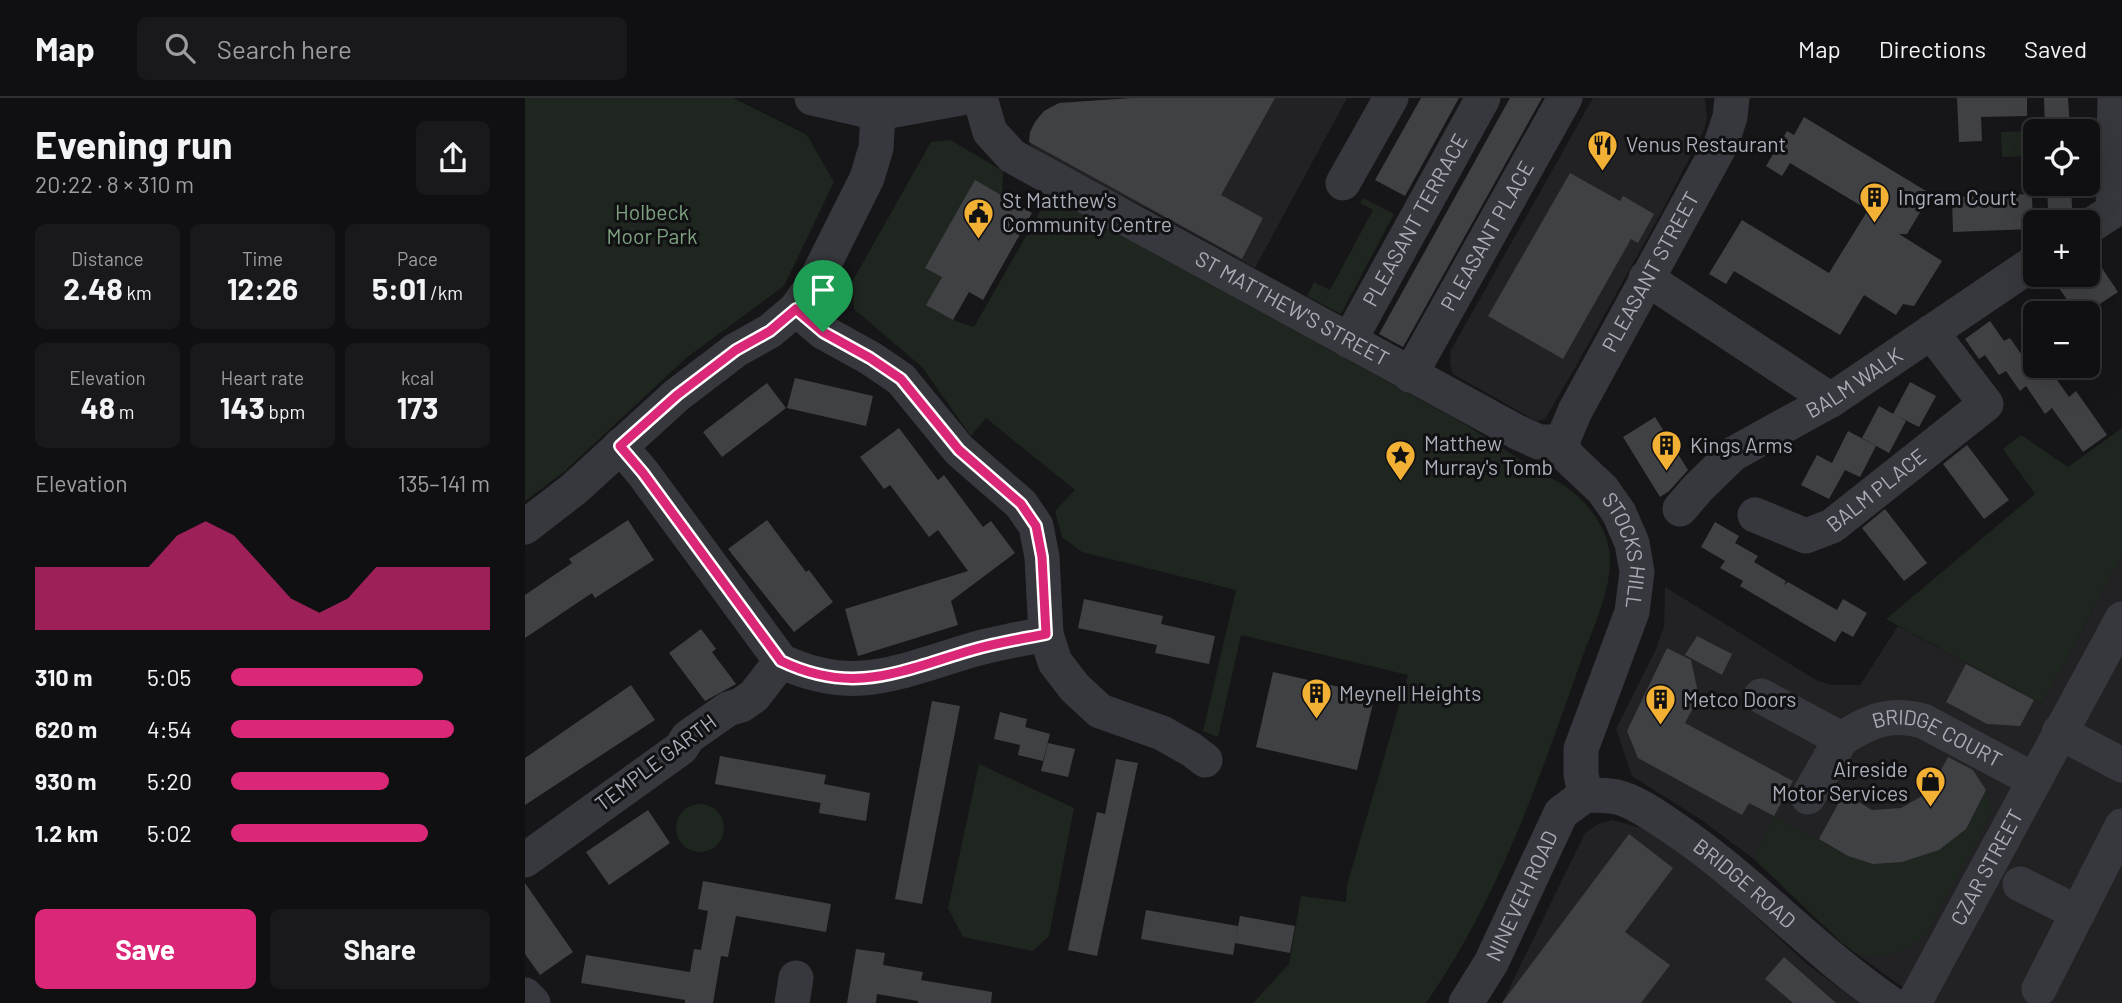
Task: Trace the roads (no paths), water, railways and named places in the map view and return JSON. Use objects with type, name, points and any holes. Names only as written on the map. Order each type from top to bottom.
[{"type":"street","points":[[812,98],[877,113],[961,98]]},
{"type":"street","name":"ST MATTHEW'S STREET","points":[[980,98],[990,132],[1012,156],[1517,432],[1539,442],[1562,442]]},
{"type":"street","points":[[1343,183],[1391,98]]},
{"type":"street","name":"PLEASANT TERRACE","points":[[1349,341],[1483,98]]},
{"type":"street","name":"PLEASANT PLACE","points":[[1410,374],[1565,98]]},
{"type":"street","name":"PLEASANT STREET","points":[[1562,442],[1575,411],[1721,144],[1730,117],[1732,98]]},
{"type":"street","points":[[2100,219],[2113,211],[2115,98]]},
{"type":"street","points":[[525,527],[575,489],[677,395],[736,350],[770,331],[796,309],[815,282],[867,178],[876,148],[877,113]]},
{"type":"street","name":"BALM WALK","points":[[1680,509],[1733,454],[1831,400],[2023,270]]},
{"type":"street","points":[[1646,278],[1831,400]]},
{"type":"street","points":[[796,309],[823,332],[901,379],[959,450],[1021,504],[1036,526],[1046,634],[1055,662],[1075,688],[1100,711],[1162,733],[1205,760]]},
{"type":"street","name":"BALM PLACE","points":[[1755,515],[1806,536],[1832,526],[1997,413],[1931,332]]},
{"type":"street","name":"STOCKS HILL","points":[[1562,442],[1566,456],[1602,490],[1619,513],[1632,543],[1637,572],[1632,612],[1581,749],[1581,774],[1585,794]]},
{"type":"street","points":[[620,446],[643,473],[781,661],[801,671],[844,680],[867,679],[975,649],[1046,634]]},
{"type":"street","name":"CZAR STREET","points":[[1914,1003],[2122,619]]},
{"type":"street","name":"TEMPLE GARTH","points":[[525,860],[681,748],[688,737],[728,709],[741,705],[754,696],[781,661]]},
{"type":"street","name":"BRIDGE COURT","points":[[1761,696],[1841,739]]},
{"type":"street","name":"BRIDGE COURT","points":[[1808,797],[1841,739],[1861,726],[1886,718],[1904,716],[1923,721],[2033,780]]},
{"type":"street","points":[[2059,732],[2122,765]]},
{"type":"street","name":"NINEVEH ROAD","points":[[1466,1003],[1491,963],[1561,813],[1585,794]]},
{"type":"street","name":"BRIDGE ROAD","points":[[1585,794],[1618,797],[1657,817],[1706,849],[1811,942],[1890,1003]]},
{"type":"street","points":[[2039,989],[2122,826]]},
{"type":"street","name":"CZAR STREET","points":[[2020,884],[2078,913]]},
{"type":"place","name":"Venus Restaurant","points":[[1603,172]]},
{"type":"place","name":"Ingram Court","points":[[1875,225]]},
{"type":"place","name":"St Matthew's Community Centre","points":[[979,240]]},
{"type":"place","name":"Kings Arms","points":[[1667,473]]},
{"type":"place","name":"Matthew Murray's Tomb","points":[[1401,483]]},
{"type":"place","name":"Meynell Heights","points":[[1316,721]]},
{"type":"place","name":"Metco Doors","points":[[1660,727]]},
{"type":"place","name":"Aireside Motor Services","points":[[1931,809]]},
{"type":"park label","name":"Holbeck Moor Park","points":[[652,225]]}]
